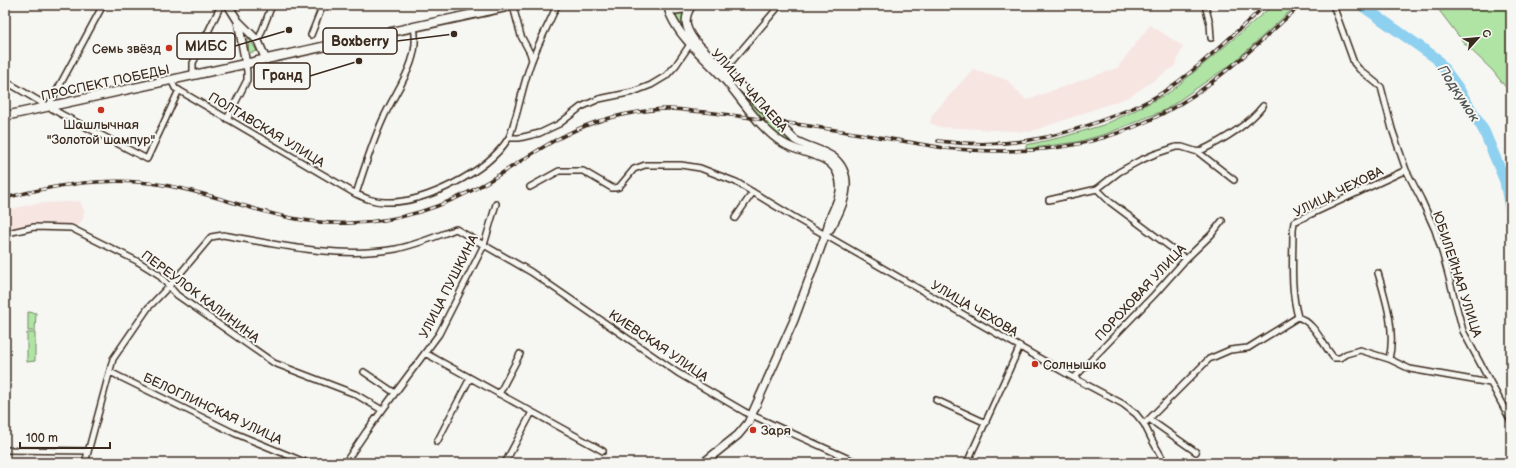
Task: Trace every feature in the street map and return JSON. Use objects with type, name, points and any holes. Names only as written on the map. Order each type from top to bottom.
[{"type":"main road","points":[[228,5],[238,21],[258,41],[266,60]]},
{"type":"main road","name":"ПРОСПЕКТ ПОБЕДЫ","points":[[5,116],[514,5]]},
{"type":"main road","name":"УЛИЦА ЧАПАЕВА","points":[[668,6],[676,10],[691,6]]},
{"type":"main road","name":"УЛИЦА ЧАПАЕВА","points":[[668,6],[671,16],[691,43],[723,78],[761,124],[782,143],[804,153],[827,160],[833,165],[837,172],[842,189],[794,320],[748,423],[738,435],[703,463]]},
{"type":"main road","name":"УЛИЦА ЧАПАЕВА","points":[[691,6],[686,20],[686,26],[688,32],[694,40],[795,140],[805,146],[834,158],[839,164],[846,180],[846,197],[826,236]]},
{"type":"main road","points":[[238,21],[246,64]]},
{"type":"street","points":[[48,106],[103,5]]},
{"type":"street","points":[[193,75],[193,63],[221,5]]},
{"type":"street","points":[[258,41],[272,5]]},
{"type":"street","points":[[311,35],[323,5]]},
{"type":"street","points":[[514,5],[522,36],[532,60]]},
{"type":"street","points":[[557,5],[532,60],[509,138],[519,138],[540,133],[559,124],[581,107],[599,99],[633,92],[651,85],[666,76],[676,65],[691,43]]},
{"type":"street","points":[[727,67],[780,5]]},
{"type":"street","points":[[1205,5],[1210,24],[1211,38]]},
{"type":"street","name":"ЮБИЛЕЙНАЯ УЛИЦА","points":[[1333,5],[1358,69],[1381,87],[1392,129],[1406,170],[1435,230],[1463,332],[1511,421]]},
{"type":"street","points":[[356,194],[384,117],[412,61],[415,49],[414,27]]},
{"type":"street","points":[[227,119],[247,80],[248,76],[246,64]]},
{"type":"street","name":"ПОЛТАВСКАЯ УЛИЦА","points":[[171,80],[175,88],[356,194],[368,199],[384,202],[402,202],[436,191],[473,173],[487,163],[509,138]]},
{"type":"street","points":[[5,81],[48,106],[147,159],[179,90]]},
{"type":"street","points":[[1198,152],[1227,136],[1255,116],[1263,106]]},
{"type":"street","points":[[1049,200],[1097,189],[1119,172],[1155,154],[1176,147],[1182,147],[1198,152],[1234,180]]},
{"type":"street","name":"УЛИЦА ЧЕХОВА","points":[[530,187],[559,172],[583,171],[612,188],[615,188],[619,187],[634,170],[645,164],[681,165],[700,168],[736,182],[826,236],[1074,378],[1123,404],[1136,414],[1144,424],[1166,463]]},
{"type":"street","name":"УЛИЦА ЧЕХОВА","points":[[1298,317],[1292,284],[1294,222],[1406,170]]},
{"type":"street","points":[[1097,189],[1110,202],[1186,259]]},
{"type":"street","points":[[736,218],[753,192]]},
{"type":"street","name":"УЛИЦА ПУШКИНА","points":[[345,463],[382,410],[439,334],[484,245],[496,204]]},
{"type":"street","name":"ПОРОХОВАЯ УЛИЦА","points":[[1074,378],[1222,222]]},
{"type":"street","name":"ПЕРЕУЛОК КАЛИНИНА","points":[[5,234],[34,227],[72,228],[137,261],[158,274],[177,295],[223,329],[274,363],[355,394],[382,410]]},
{"type":"street","name":"КИЕВСКАЯ УЛИЦА","points":[[168,286],[211,237],[223,235],[305,250],[355,253],[396,249],[456,229],[531,272],[678,373],[752,415],[858,463]]},
{"type":"street","points":[[1378,273],[1385,295],[1390,330],[1391,350],[1389,359]]},
{"type":"street","points":[[85,463],[113,359],[148,308],[168,286]]},
{"type":"street","points":[[1144,424],[1209,359],[1230,350],[1248,348],[1298,317],[1305,320],[1315,331],[1334,358],[1340,358],[1346,354],[1360,350],[1389,359],[1410,369],[1490,383]]},
{"type":"street","points":[[968,463],[1020,346]]},
{"type":"street","points":[[424,353],[603,451]]},
{"type":"street","points":[[499,394],[520,354]]},
{"type":"street","name":"БЕЛОГЛИНСКАЯ УЛИЦА","points":[[110,372],[234,433],[307,463]]},
{"type":"street","points":[[364,372],[395,393]]},
{"type":"street","points":[[436,442],[470,378]]},
{"type":"street","points":[[936,400],[986,423]]},
{"type":"street","points":[[505,463],[532,412]]},
{"type":"street","points":[[1149,419],[1196,452]]},
{"type":"street","points":[[5,450],[88,451]]},
{"type":"shaded area","points":[[1150,25],[1183,46],[1175,66],[1129,97],[1030,132],[940,127],[930,123],[932,115],[973,69],[1007,80],[1026,100],[1117,68]]},
{"type":"shaded area","points":[[80,201],[84,211],[83,219],[78,225],[34,223],[5,230],[5,211],[32,204]]},
{"type":"green space","points":[[1273,5],[1297,5],[1233,63],[1165,110],[1106,134],[1077,142],[1026,149],[1026,145],[1063,137],[1103,125],[1170,92]]},
{"type":"green space","points":[[1435,5],[1511,5],[1511,94],[1493,71],[1464,43]]},
{"type":"green space","points":[[674,14],[684,14],[683,28]]},
{"type":"green space","points":[[249,39],[257,51],[249,53]]},
{"type":"green space","points":[[727,77],[787,137],[802,148],[785,140],[764,122]]},
{"type":"green space","points":[[28,312],[36,313],[35,331],[28,331]]},
{"type":"green space","points":[[27,333],[35,333],[35,361],[27,362]]},
{"type":"waterway","name":"Подкумок","points":[[1361,5],[1436,58],[1457,86],[1484,131],[1505,181],[1511,215]]},
{"type":"railway","points":[[938,141],[984,144],[1006,143],[1049,137],[1091,124],[1135,107],[1157,96],[1186,76],[1266,5]]},
{"type":"railway","points":[[5,198],[64,185],[104,181],[144,182],[188,190],[301,220],[325,223],[350,223],[387,220],[422,211],[457,198],[489,181],[554,141],[582,127],[617,116],[663,109],[736,116],[944,148],[1011,151],[1074,145],[1134,127],[1164,113],[1194,95],[1235,63],[1301,5]]},
{"type":"place","name":"МИБС","points":[[289,30]]},
{"type":"place","name":"Boxberry","points":[[454,34]]},
{"type":"place","name":"Семь звёзд","points":[[169,48]]},
{"type":"place","name":"Гранд","points":[[359,61]]},
{"type":"place","name":"Шашлычная \"Золотой шампур\"","points":[[101,110]]},
{"type":"place","name":"Солнышко","points":[[1035,364]]},
{"type":"place","name":"Заря","points":[[753,430]]}]
